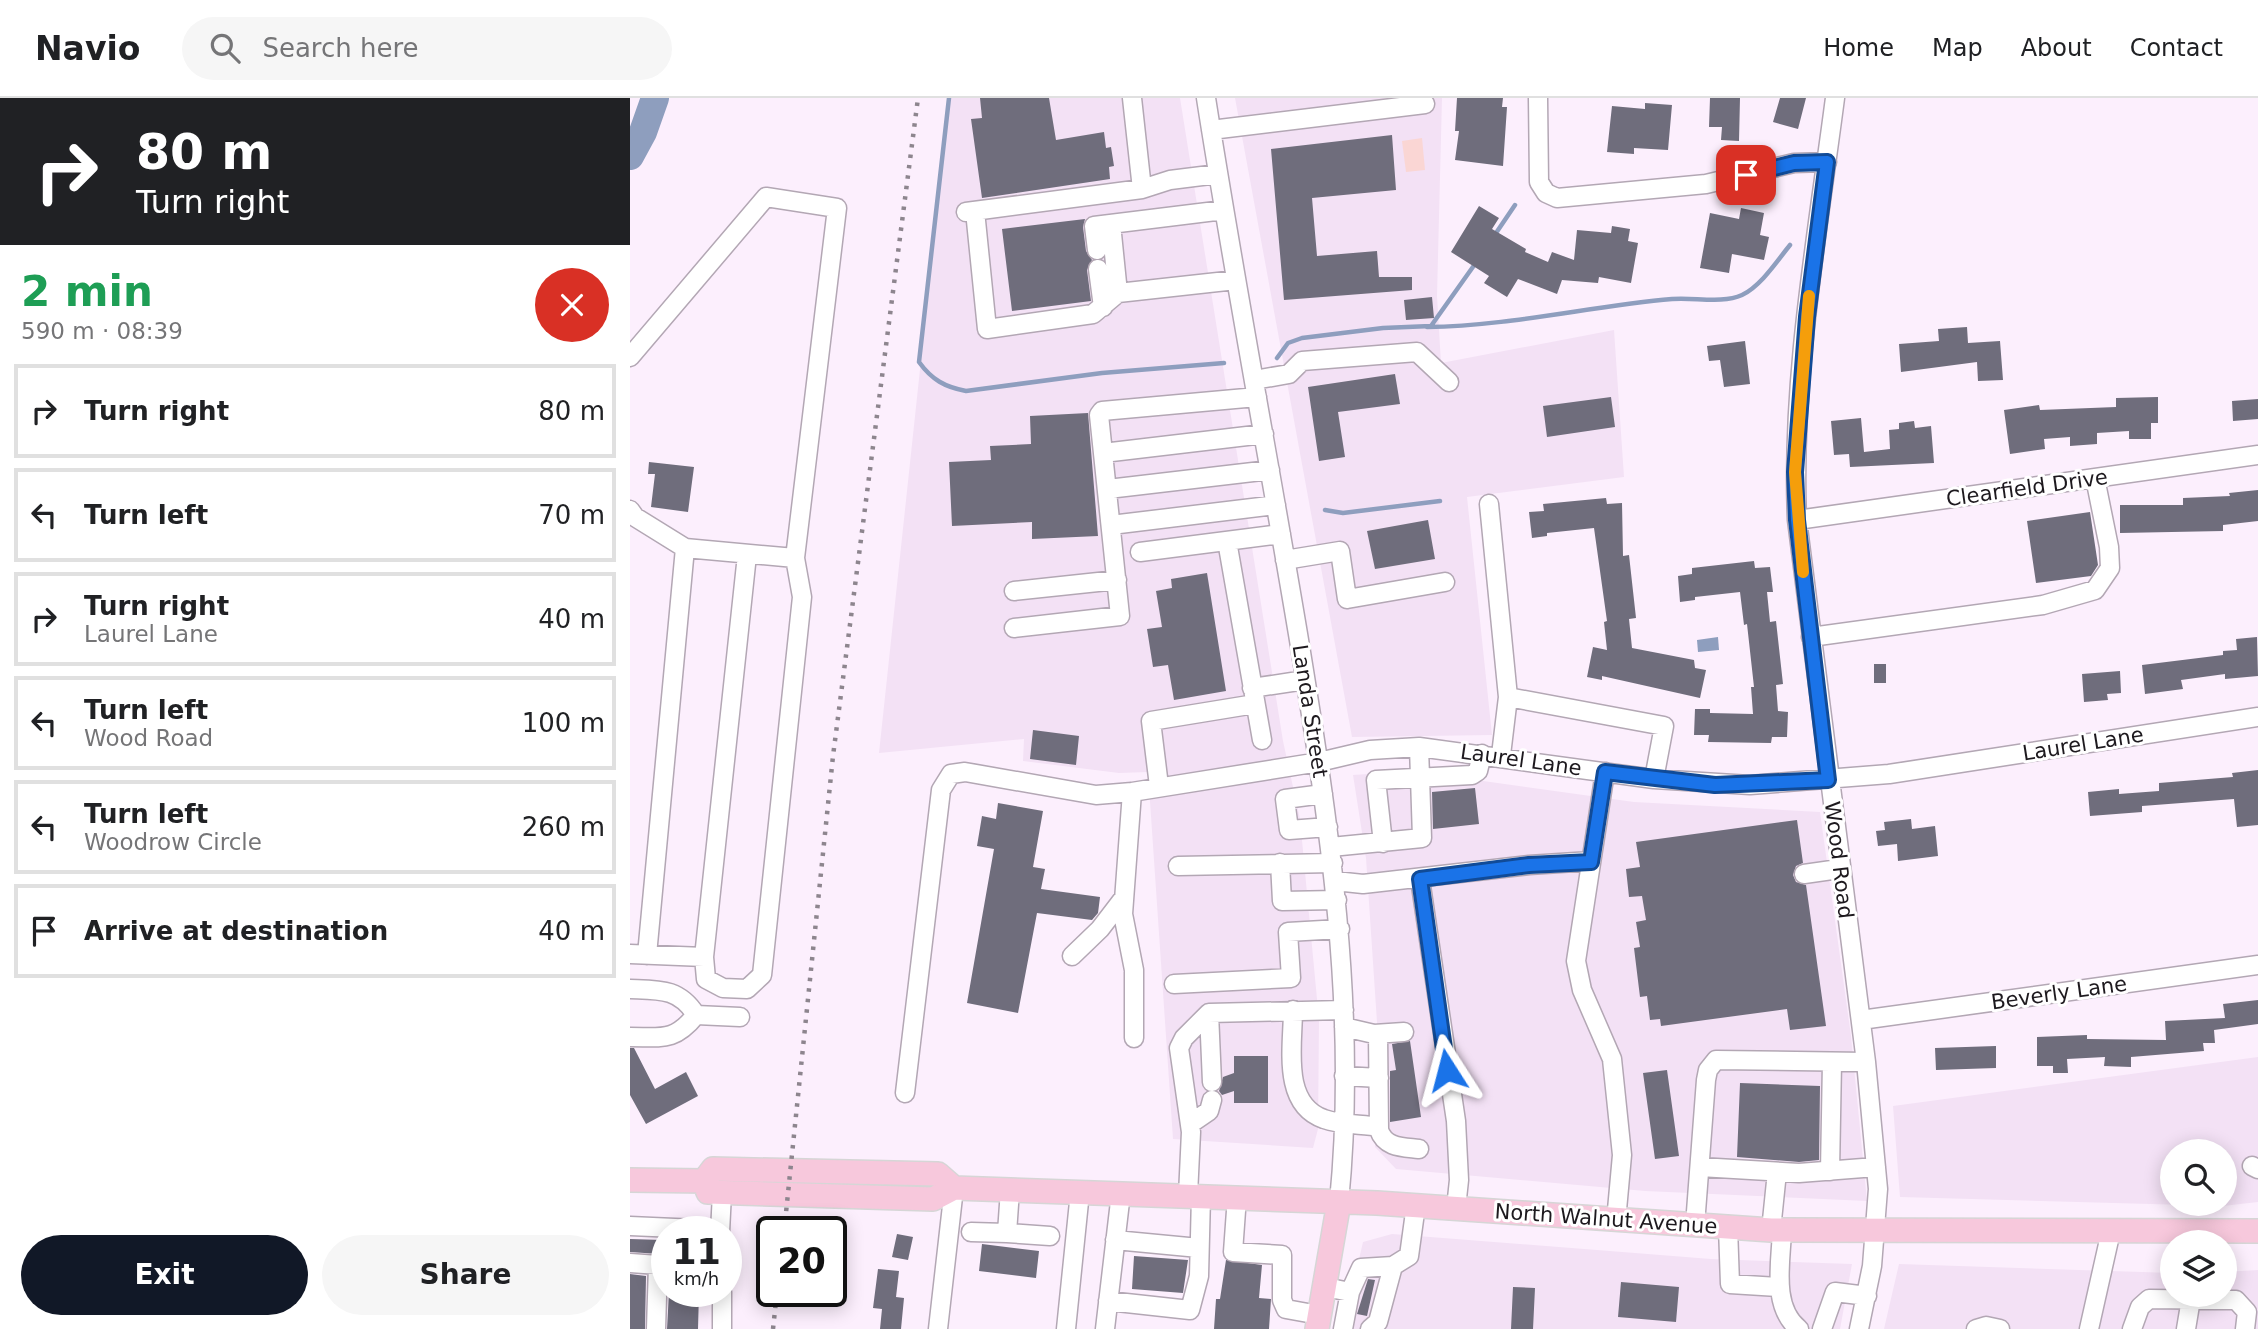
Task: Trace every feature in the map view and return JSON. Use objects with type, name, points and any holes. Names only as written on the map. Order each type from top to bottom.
[{"type":"main road","name":"North Walnut Avenue","points":[[630,1180],[713,1187],[713,1169],[844,1171],[937,1174],[954,1188],[1416,1205],[1616,1221],[1777,1230],[2258,1231]]},
{"type":"main road","name":"Landa Street","points":[[1318,1322],[1339,1202]]},
{"type":"street","points":[[1132,98],[1142,189]]},
{"type":"street","name":"Landa Street","points":[[1206,98],[1319,762],[1333,864],[1340,929],[1344,1019],[1339,1202]]},
{"type":"street","points":[[1538,98],[1539,182],[1546,193],[1557,198],[1706,184],[1794,163],[1827,162]]},
{"type":"street","name":"Wood Road","points":[[1835,98],[1800,388],[1795,472],[1797,520],[1839,869],[1861,1020],[1878,1189],[1867,1296],[1859,1329]]},
{"type":"street","points":[[1211,130],[1385,104],[1425,104]]},
{"type":"street","points":[[1218,174],[1170,180],[1142,189],[970,211],[987,329],[1093,314],[1118,293],[1236,281]]},
{"type":"street","points":[[630,357],[766,197],[837,208],[795,558],[802,597],[762,975],[747,989],[723,988],[706,979],[704,957],[747,555]]},
{"type":"street","points":[[1097,250],[1094,226],[1224,210]]},
{"type":"street","points":[[1111,224],[1118,293]]},
{"type":"street","points":[[1098,269],[1103,307]]},
{"type":"street","points":[[1014,628],[1120,616],[1103,453],[1102,411],[1256,388],[1289,374],[1302,361],[1417,352],[1450,382]]},
{"type":"street","points":[[1103,453],[1264,434]]},
{"type":"street","name":"Clearfield Drive","points":[[1797,520],[2258,455]]},
{"type":"street","points":[[1108,489],[1270,470]]},
{"type":"street","points":[[1811,637],[2043,605],[2095,590],[2110,568],[2109,547],[2095,478]]},
{"type":"street","points":[[1489,504],[1507,697],[1501,755]]},
{"type":"street","points":[[1111,525],[1276,505]]},
{"type":"street","points":[[632,517],[684,548],[795,558]]},
{"type":"street","points":[[1140,552],[1281,534]]},
{"type":"street","points":[[1227,541],[1262,740]]},
{"type":"street","points":[[684,548],[639,955],[704,957]]},
{"type":"street","points":[[1285,560],[1340,551],[1348,599],[1445,582]]},
{"type":"street","points":[[1014,592],[1116,580]]},
{"type":"street","points":[[1159,786],[1151,721],[1305,680]]},
{"type":"street","points":[[1507,697],[1664,726],[1654,779]]},
{"type":"street","name":"Laurel Lane","points":[[905,1093],[941,790],[944,781],[951,775],[965,772],[1096,795],[1132,792],[1319,762],[1370,750],[1419,747],[1501,755],[1654,779],[1715,785],[1828,780],[2258,717]]},
{"type":"street","points":[[1178,866],[1333,864],[1383,843],[1422,838],[1419,747]]},
{"type":"street","points":[[1383,843],[1376,780],[1472,775],[1478,771],[1482,754]]},
{"type":"street","points":[[1605,772],[1576,961],[1582,990],[1612,1059],[1622,1155],[1616,1221]]},
{"type":"street","points":[[1132,792],[1123,899],[1134,970],[1134,1038]]},
{"type":"street","points":[[1323,794],[1284,799],[1289,830],[1328,827]]},
{"type":"street","points":[[1333,864],[1363,884],[1529,865],[1591,862]]},
{"type":"street","points":[[1280,863],[1282,901],[1337,900]]},
{"type":"street","points":[[1804,874],[1839,869]]},
{"type":"street","points":[[1420,879],[1455,1121],[1459,1180],[1456,1208]]},
{"type":"street","points":[[1072,956],[1101,929],[1123,899]]},
{"type":"street","points":[[1174,985],[1291,978],[1288,932],[1340,929]]},
{"type":"street","name":"Beverly Lane","points":[[1861,1020],[2258,965]]},
{"type":"street","points":[[630,989],[668,990],[687,1001],[696,1015]]},
{"type":"street","points":[[1293,1010],[1293,1084],[1307,1108],[1323,1119],[1379,1127]]},
{"type":"street","points":[[1108,1301],[1190,1310],[1199,1276],[1199,1248],[1190,1124],[1180,1048],[1184,1038],[1209,1013],[1293,1010],[1344,1019],[1378,1034],[1405,1032]]},
{"type":"street","points":[[1190,1124],[1209,1111],[1212,1091],[1209,1013]]},
{"type":"street","points":[[696,1015],[740,1017]]},
{"type":"street","points":[[630,1037],[667,1037],[682,1032],[696,1015]]},
{"type":"street","points":[[1378,1034],[1381,1137],[1393,1146],[1419,1149]]},
{"type":"street","points":[[1695,1225],[1707,1075],[1716,1060],[1866,1062]]},
{"type":"street","points":[[1830,1171],[1832,1062]]},
{"type":"street","points":[[1344,1076],[1378,1078]]},
{"type":"street","points":[[1700,1167],[1777,1171],[1830,1171],[1876,1167]]},
{"type":"street","points":[[1777,1171],[1778,1287],[1792,1324],[1799,1329]]},
{"type":"street","points":[[713,1187],[718,1216]]},
{"type":"street","points":[[938,1329],[954,1188]]},
{"type":"street","points":[[1007,1233],[1010,1190]]},
{"type":"street","points":[[1066,1329],[1080,1192]]},
{"type":"street","points":[[1107,1329],[1121,1193]]},
{"type":"street","points":[[1237,1198],[1233,1252],[1282,1255],[1282,1300],[1286,1309],[1318,1322]]},
{"type":"street","points":[[1343,1329],[1350,1292],[1361,1268],[1393,1266],[1409,1256],[1416,1205]]},
{"type":"street","points":[[630,1226],[651,1227]]},
{"type":"street","points":[[1728,1227],[1730,1284],[1778,1287]]},
{"type":"street","points":[[2089,1329],[2110,1231]]},
{"type":"street","points":[[971,1232],[1050,1236]]},
{"type":"street","points":[[1115,1240],[1199,1248]]},
{"type":"street","points":[[630,1263],[658,1265],[656,1329]]},
{"type":"street","points":[[1370,1329],[1378,1322],[1393,1266]]},
{"type":"street","points":[[1325,1287],[1350,1292]]},
{"type":"street","points":[[1822,1329],[1835,1292],[1867,1296]]},
{"type":"street","points":[[2132,1329],[2140,1307],[2149,1299],[2160,1299]]},
{"type":"street","points":[[2237,1301],[2247,1312],[2245,1329]]},
{"type":"street","points":[[722,1307],[722,1329]]},
{"type":"street","points":[[2186,1329],[2190,1307]]},
{"type":"street","points":[[1976,1329],[1986,1326],[2000,1329]]},
{"type":"shaded area","points":[[949,98],[1180,98],[1283,741],[1300,819],[1319,1020],[1318,1129],[1313,1148],[1173,1139],[1148,772],[1119,773],[1023,761],[1024,739],[879,753]]},
{"type":"shaded area","points":[[1235,98],[1442,98],[1437,296],[1441,363],[1614,330],[1624,477],[1467,497],[1492,735],[1352,737]]},
{"type":"shaded area","points":[[1422,138],[1425,170],[1406,172],[1402,141]]},
{"type":"shaded area","points":[[1412,771],[1634,802],[1820,812],[1851,1036],[1867,1201],[1645,1191],[1396,1169],[1375,1147],[1377,1022],[1366,858],[1353,775]]},
{"type":"shaded area","points":[[2258,1057],[2258,1202],[2237,1204],[2237,1139],[2160,1139],[2160,1204],[1900,1197],[1893,1106]]},
{"type":"shaded area","points":[[1392,1234],[1711,1259],[1852,1264],[1840,1329],[1343,1329],[1363,1242]]},
{"type":"shaded area","points":[[1899,1264],[2160,1273],[2160,1307],[2237,1307],[2237,1271],[2258,1270],[2258,1329],[1884,1329]]},
{"type":"water","points":[[1718,637],[1719,650],[1698,652],[1697,640]]},
{"type":"building","points":[[980,98],[1049,98],[1056,140],[1104,132],[1106,148],[1111,147],[1114,166],[1109,167],[1110,179],[982,198],[971,119],[982,118]]},
{"type":"building","points":[[1457,98],[1503,98],[1502,107],[1507,107],[1503,166],[1455,160],[1459,131],[1455,131]]},
{"type":"building","points":[[1710,98],[1740,98],[1739,141],[1721,140],[1722,127],[1709,127]]},
{"type":"building","points":[[1780,98],[1806,98],[1798,129],[1773,122]]},
{"type":"building","points":[[1645,103],[1672,105],[1668,150],[1634,148],[1634,154],[1607,152],[1612,106],[1645,109]]},
{"type":"building","points":[[1392,135],[1396,190],[1312,198],[1317,256],[1377,251],[1379,277],[1412,277],[1412,290],[1284,300],[1271,149]]},
{"type":"building","points":[[1479,206],[1499,218],[1492,229],[1526,249],[1525,252],[1548,262],[1552,252],[1574,260],[1577,230],[1611,233],[1612,226],[1630,229],[1628,241],[1638,243],[1631,283],[1599,277],[1598,283],[1562,280],[1557,294],[1518,279],[1507,297],[1484,283],[1489,276],[1451,252]]},
{"type":"building","points":[[1741,208],[1764,213],[1760,235],[1769,237],[1764,260],[1732,254],[1729,273],[1700,268],[1710,213],[1739,219]]},
{"type":"building","points":[[1085,219],[1083,227],[1086,251],[1092,260],[1087,270],[1091,301],[1012,311],[1002,229]]},
{"type":"building","points":[[1432,297],[1434,318],[1406,320],[1404,300]]},
{"type":"building","points":[[1967,327],[1968,343],[2000,341],[2003,380],[1978,381],[1977,362],[1901,372],[1899,344],[1939,341],[1938,329]]},
{"type":"building","points":[[1745,341],[1750,384],[1724,387],[1720,360],[1709,361],[1707,346]]},
{"type":"building","points":[[1395,374],[1400,404],[1338,412],[1345,457],[1319,461],[1308,387]]},
{"type":"building","points":[[1611,397],[1615,427],[1547,437],[1543,406]]},
{"type":"building","points":[[2158,397],[2158,423],[2151,423],[2151,439],[2129,439],[2129,431],[2097,433],[2097,444],[2070,446],[2070,437],[2044,439],[2045,449],[2010,454],[2004,410],[2039,405],[2040,410],[2116,407],[2116,398]]},
{"type":"building","points":[[2258,399],[2258,419],[2233,421],[2232,401]]},
{"type":"building","points":[[1088,413],[1098,536],[1032,539],[1032,522],[952,526],[949,462],[991,460],[990,446],[1031,444],[1030,416]]},
{"type":"building","points":[[1861,418],[1864,452],[1890,449],[1889,430],[1899,429],[1899,423],[1914,421],[1915,428],[1931,426],[1934,463],[1850,467],[1849,454],[1834,455],[1831,421]]},
{"type":"building","points":[[649,462],[694,467],[688,512],[651,507],[655,474],[648,474]]},
{"type":"building","points":[[2258,490],[2258,521],[2223,525],[2223,531],[2120,533],[2120,505],[2183,505],[2183,498],[2230,496],[2229,493]]},
{"type":"building","points":[[1606,498],[1607,504],[1622,503],[1623,556],[1629,555],[1636,618],[1629,619],[1632,648],[1694,660],[1695,668],[1706,670],[1700,698],[1602,676],[1602,680],[1587,677],[1593,647],[1607,650],[1604,622],[1607,621],[1594,528],[1547,533],[1547,536],[1532,538],[1529,512],[1544,511],[1543,504]]},
{"type":"building","points":[[2090,512],[2098,565],[2091,576],[2036,583],[2027,521]]},
{"type":"building","points":[[1428,520],[1435,559],[1375,569],[1367,531]]},
{"type":"building","points":[[1754,561],[1755,568],[1770,567],[1773,592],[1767,592],[1770,622],[1776,621],[1783,684],[1776,685],[1778,711],[1788,712],[1787,737],[1772,737],[1771,743],[1708,742],[1709,735],[1694,735],[1695,709],[1710,709],[1710,713],[1753,714],[1751,687],[1754,687],[1747,624],[1744,625],[1740,592],[1695,597],[1695,600],[1680,602],[1678,576],[1692,574],[1692,568]]},
{"type":"building","points":[[1207,573],[1226,691],[1174,700],[1168,665],[1153,667],[1147,629],[1162,627],[1156,591],[1172,588],[1171,579]]},
{"type":"building","points":[[2257,637],[2258,676],[2225,679],[2225,674],[2181,680],[2183,689],[2145,694],[2142,665],[2223,655],[2223,651],[2237,650],[2236,639]]},
{"type":"building","points":[[1874,664],[1886,664],[1886,683],[1874,683]]},
{"type":"building","points":[[2120,671],[2121,693],[2107,694],[2108,700],[2084,702],[2082,674]]},
{"type":"building","points":[[1033,730],[1079,736],[1076,765],[1030,759]]},
{"type":"building","points":[[2258,770],[2258,825],[2237,827],[2234,799],[2142,806],[2142,812],[2090,816],[2088,792],[2119,789],[2119,794],[2159,791],[2159,783],[2233,777],[2232,773]]},
{"type":"building","points":[[1475,788],[1479,824],[1433,829],[1432,792]]},
{"type":"building","points":[[998,803],[1043,811],[1033,867],[1045,869],[1041,889],[1100,897],[1098,913],[1092,920],[1037,913],[1018,1013],[967,1003],[994,849],[977,846],[982,816],[996,819]]},
{"type":"building","points":[[1911,819],[1912,829],[1935,826],[1938,856],[1898,861],[1897,844],[1878,846],[1876,831],[1885,830],[1884,822]]},
{"type":"building","points":[[1797,820],[1803,863],[1796,866],[1793,875],[1796,882],[1806,885],[1826,1026],[1790,1030],[1787,1009],[1661,1026],[1660,1019],[1650,1020],[1647,996],[1640,997],[1634,948],[1640,947],[1636,922],[1646,920],[1642,896],[1629,897],[1626,869],[1640,867],[1636,842]]},
{"type":"building","points":[[2258,1000],[2258,1024],[2214,1030],[2215,1043],[2203,1043],[2204,1051],[2131,1057],[2131,1067],[2104,1066],[2105,1057],[2067,1059],[2068,1073],[2053,1073],[2053,1066],[2037,1066],[2037,1037],[2087,1035],[2087,1039],[2166,1040],[2165,1021],[2225,1018],[2223,1004]]},
{"type":"building","points":[[1410,1041],[1421,1117],[1390,1122],[1390,1071],[1396,1070],[1392,1044]]},
{"type":"building","points":[[1996,1046],[1996,1068],[1936,1070],[1935,1048]]},
{"type":"building","points":[[630,1048],[634,1048],[655,1089],[686,1072],[698,1096],[646,1124],[630,1095]]},
{"type":"building","points":[[1234,1056],[1268,1056],[1268,1103],[1234,1103],[1234,1091],[1222,1095],[1219,1091],[1223,1077],[1234,1073]]},
{"type":"building","points":[[1667,1070],[1679,1156],[1655,1159],[1643,1073]]},
{"type":"building","points":[[1740,1083],[1820,1086],[1819,1160],[1799,1162],[1737,1157]]},
{"type":"building","points":[[897,1234],[913,1237],[908,1260],[892,1257]]},
{"type":"building","points":[[630,1239],[651,1240],[651,1253],[630,1252]]},
{"type":"building","points":[[982,1244],[1039,1251],[1036,1278],[979,1271]]},
{"type":"building","points":[[1134,1256],[1188,1260],[1183,1293],[1132,1289]]},
{"type":"building","points":[[1226,1260],[1262,1265],[1259,1298],[1271,1299],[1269,1329],[1214,1329],[1216,1299],[1220,1299]]},
{"type":"building","points":[[878,1269],[899,1271],[896,1297],[904,1298],[901,1329],[880,1329],[882,1309],[873,1308]]},
{"type":"building","points":[[630,1274],[646,1276],[645,1329],[630,1329]]},
{"type":"building","points":[[1368,1279],[1375,1280],[1367,1316],[1357,1314]]},
{"type":"building","points":[[1621,1282],[1679,1287],[1676,1322],[1618,1317]]},
{"type":"building","points":[[1513,1287],[1535,1288],[1533,1329],[1511,1329]]},
{"type":"building","points":[[668,1307],[699,1307],[698,1329],[667,1329]]},
{"type":"waterway","points":[[630,156],[643,132],[655,98]]},
{"type":"waterway","points":[[949,98],[919,362],[929,374],[945,385],[966,391],[1102,373],[1224,363]]},
{"type":"waterway","points":[[1494,236],[1515,205]]},
{"type":"waterway","points":[[1427,327],[1520,320],[1672,299],[1734,298],[1756,286],[1790,245]]},
{"type":"waterway","points":[[1277,358],[1288,343],[1302,338],[1383,328],[1431,326],[1475,264]]},
{"type":"waterway","points":[[1325,510],[1343,513],[1440,501]]},
{"type":"railway","points":[[786,1216],[833,756],[918,98]]},
{"type":"railway","points":[[773,1329],[775,1307]]},
{"type":"slow traffic","points":[[1803,572],[1795,472],[1809,296]]},
{"type":"route","points":[[1447,1070],[1420,879],[1529,865],[1591,862],[1605,772],[1715,785],[1828,780],[1797,520],[1795,472],[1807,317],[1827,162],[1794,163],[1746,175]]}]
